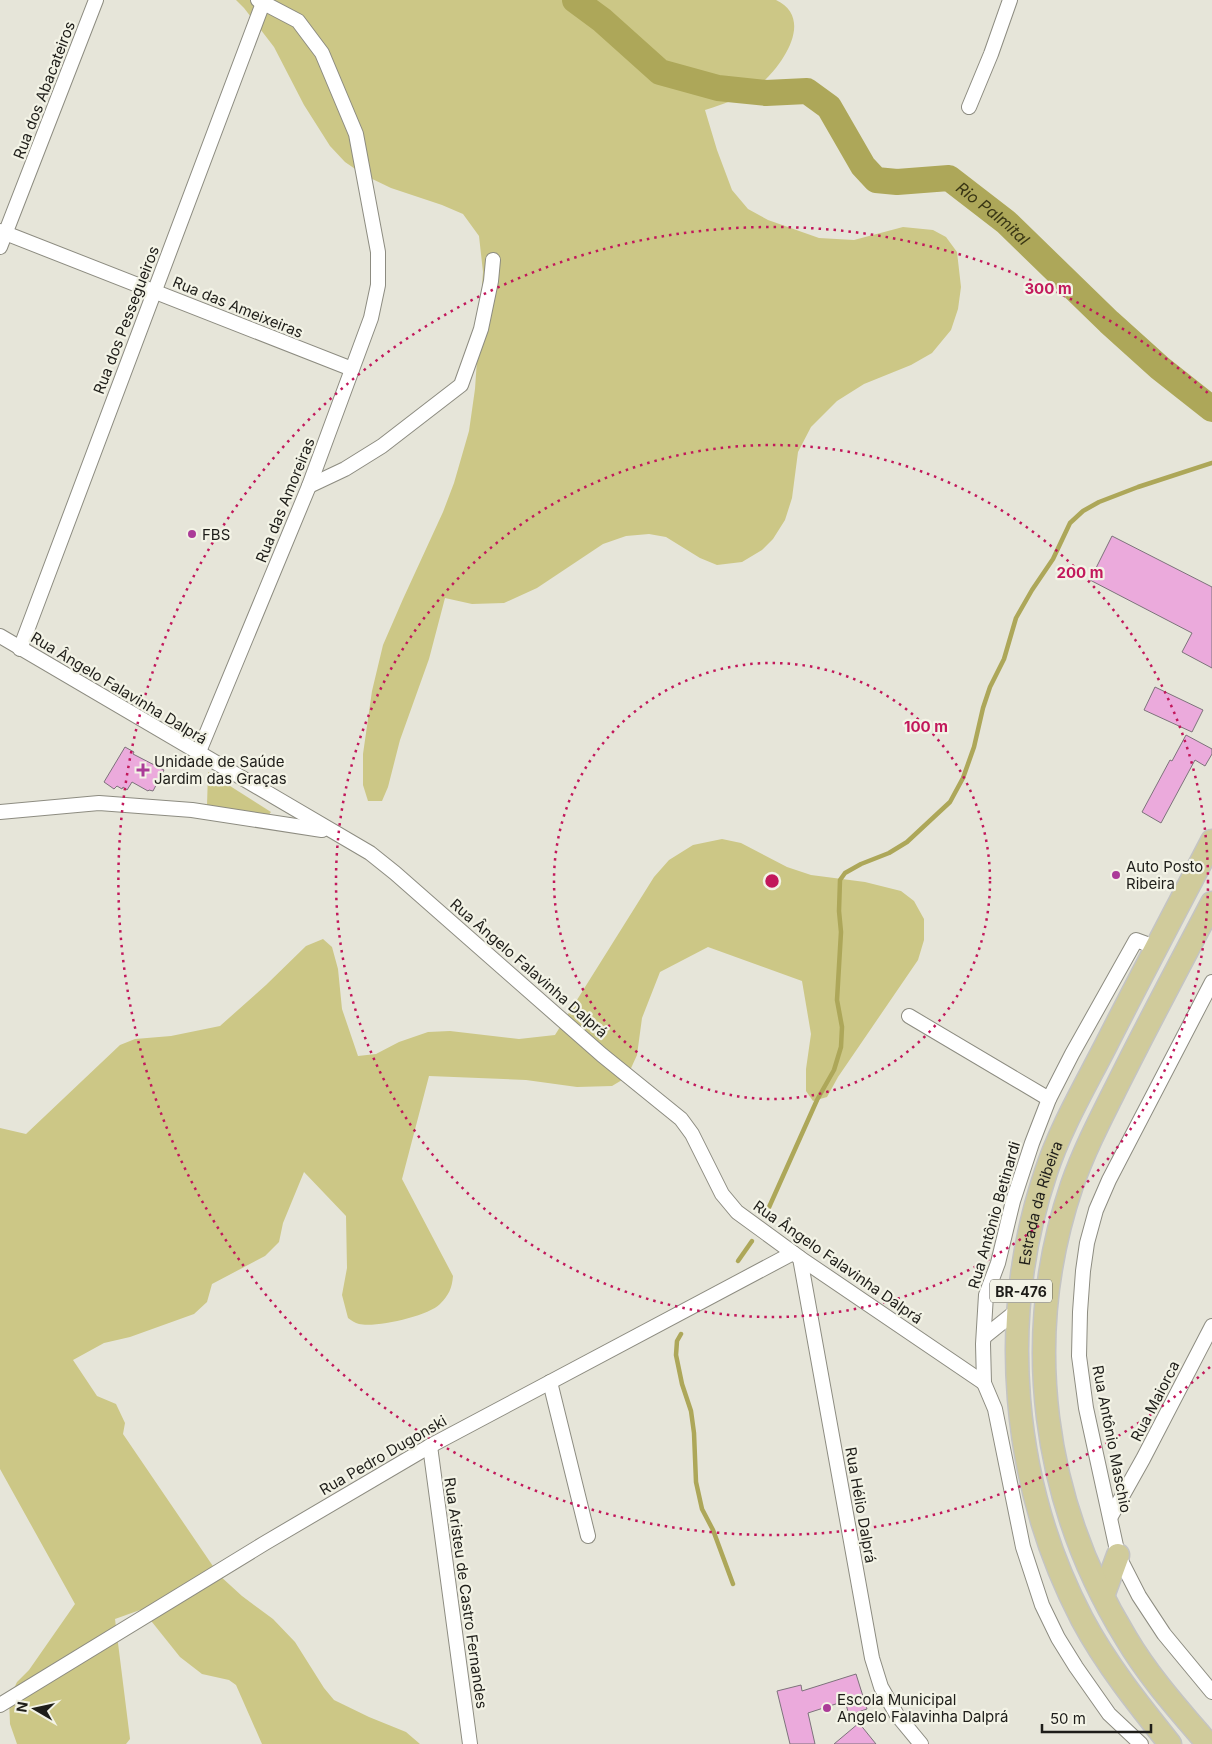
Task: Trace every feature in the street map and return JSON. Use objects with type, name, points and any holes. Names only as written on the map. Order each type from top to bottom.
[{"type":"main road","name":"Estrada da Ribeira","points":[[1170,1744],[1134,1698],[1096,1643],[1066,1585],[1033,1491],[1024,1446],[1016,1357],[1019,1309],[1027,1246],[1046,1172],[1082,1090],[1212,841]]},
{"type":"main road","name":"Estrada da Ribeira","points":[[1208,1744],[1141,1663],[1124,1637],[1086,1562],[1068,1515],[1050,1443],[1044,1389],[1044,1334],[1054,1248],[1072,1184],[1092,1135],[1212,903]]},
{"type":"main road","points":[[1103,1596],[1118,1555]]},
{"type":"street","name":"Rua dos Abacateiros","points":[[0,247],[3,232],[96,0]]},
{"type":"street","points":[[969,107],[991,54],[1010,0]]},
{"type":"street","name":"Rua das Amoreiras","points":[[198,754],[309,486],[371,318],[378,285],[378,252],[356,134],[322,53],[298,21],[260,1]]},
{"type":"street","name":"Rua dos Pessegueiros","points":[[20,649],[260,1]]},
{"type":"street","name":"Rua das Ameixeiras","points":[[3,232],[352,370]]},
{"type":"street","points":[[309,486],[345,469],[382,446],[461,385],[481,329],[493,260]]},
{"type":"street","name":"Rua Ângelo Falavinha Dalprá","points":[[0,636],[144,720],[198,754],[370,853],[602,1055],[681,1118],[692,1134],[722,1194],[737,1212],[984,1383]]},
{"type":"street","points":[[0,812],[99,803],[192,810],[332,832]]},
{"type":"street","name":"Rua Antônio Betinardi","points":[[1141,1744],[1109,1714],[1058,1638],[1042,1605],[1023,1547],[1005,1466],[995,1409],[984,1383],[984,1337],[986,1295],[998,1263],[1022,1171],[1049,1099],[1136,940],[1155,947]]},
{"type":"street","name":"Rua Antônio Maschio","points":[[1212,982],[1109,1180],[1096,1210],[1087,1243],[1080,1312],[1079,1356],[1086,1408],[1118,1555],[1139,1596],[1164,1634],[1212,1692]]},
{"type":"street","points":[[910,1016],[1049,1099]]},
{"type":"street","name":"Rua Pedro Dugonski","points":[[0,1705],[265,1543],[430,1446],[797,1255]]},
{"type":"street","name":"Rua Hélio Dalprá","points":[[797,1255],[872,1658],[881,1687],[897,1715],[921,1744]]},
{"type":"street","points":[[984,1337],[1019,1309]]},
{"type":"street","name":"Rua Maiorca","points":[[1111,1516],[1143,1460],[1212,1326]]},
{"type":"street","points":[[550,1382],[588,1536]]},
{"type":"street","name":"Rua Aristeu de Castro Fernandes","points":[[430,1446],[470,1744]]},
{"type":"shaded area","points":[[236,0],[776,0],[787,8],[793,18],[794,29],[792,41],[779,64],[763,82],[750,92],[705,110],[732,190],[748,209],[768,220],[819,238],[854,240],[903,227],[933,230],[946,237],[957,252],[961,287],[958,309],[951,330],[932,353],[911,365],[864,384],[837,401],[811,427],[798,452],[792,498],[785,520],[773,539],[762,550],[742,562],[717,565],[700,558],[666,537],[649,534],[626,536],[603,544],[537,588],[504,603],[472,604],[445,598],[429,659],[400,740],[388,787],[382,801],[368,801],[363,785],[363,754],[372,691],[383,645],[443,512],[454,483],[469,431],[475,389],[483,272],[479,236],[463,214],[391,188],[364,175],[345,162],[330,146],[304,105],[274,47]]},
{"type":"shaded area","points":[[208,772],[271,812],[268,816],[207,806]]},
{"type":"shaded area","points":[[722,839],[741,843],[787,867],[811,875],[865,882],[901,891],[914,901],[924,919],[924,940],[918,960],[838,1077],[827,1097],[813,1101],[806,1091],[806,1069],[811,1034],[802,981],[708,947],[660,972],[642,1018],[637,1055],[627,1077],[612,1086],[577,1087],[526,1080],[429,1076],[402,1179],[453,1276],[448,1294],[434,1308],[414,1317],[389,1323],[367,1325],[359,1324],[348,1318],[342,1295],[347,1268],[346,1216],[304,1172],[283,1223],[279,1242],[265,1256],[212,1284],[207,1302],[194,1314],[130,1337],[104,1343],[73,1360],[97,1396],[116,1404],[125,1423],[123,1434],[219,1575],[242,1596],[273,1619],[295,1642],[324,1688],[334,1700],[406,1732],[420,1744],[262,1744],[236,1685],[229,1680],[202,1674],[180,1657],[148,1617],[140,1610],[115,1619],[130,1739],[126,1744],[17,1744],[10,1724],[9,1699],[17,1682],[29,1670],[75,1604],[0,1469],[0,1128],[26,1134],[120,1045],[135,1039],[171,1036],[220,1026],[306,946],[323,939],[332,947],[338,969],[342,1009],[358,1056],[376,1054],[399,1042],[428,1032],[450,1031],[519,1039],[555,1035],[654,877],[669,860],[693,845]]},
{"type":"building","points":[[1112,536],[1212,587],[1212,668],[1182,652],[1192,633],[1090,580]]},
{"type":"building","points":[[1155,687],[1203,710],[1192,732],[1144,710]]},
{"type":"building","points":[[1186,735],[1212,749],[1212,754],[1205,766],[1195,760],[1161,823],[1142,812]]},
{"type":"building","points":[[125,747],[134,752],[133,754],[164,770],[153,791],[148,791],[132,782],[127,790],[117,786],[114,789],[104,782]]},
{"type":"building","points":[[856,1674],[867,1709],[849,1715],[845,1701],[808,1713],[815,1744],[790,1744],[777,1691],[801,1685],[802,1691]]},
{"type":"building","points":[[859,1723],[876,1744],[834,1744]]},
{"type":"waterway","name":"Rio Palmital","points":[[575,0],[602,20],[660,72],[718,88],[766,93],[807,91],[829,107],[863,166],[876,180],[897,182],[949,178],[1006,222],[1109,322],[1160,368],[1212,409]]},
{"type":"waterway","points":[[766,1214],[817,1100],[834,1070],[841,1047],[842,1027],[837,1000],[841,932],[839,911],[840,880],[845,873],[861,864],[889,853],[907,842],[950,802],[963,778],[974,747],[983,708],[990,687],[1004,659],[1016,618],[1053,559],[1070,523],[1083,511],[1099,502],[1212,463]]},
{"type":"waterway","points":[[738,1261],[752,1241]]},
{"type":"waterway","points":[[681,1334],[677,1341],[676,1355],[682,1384],[691,1411],[696,1482],[702,1509],[713,1530],[733,1584]]},
{"type":"place","name":"FBS","points":[[192,534]]},
{"type":"place","name":"Unidade de Saúde Jardim das Graças","points":[[143,770]]},
{"type":"place","name":"Auto Posto Ribeira","points":[[1116,875]]},
{"type":"place","name":"Escola Municipal Angelo Falavinha Dalprá","points":[[827,1708]]}]
